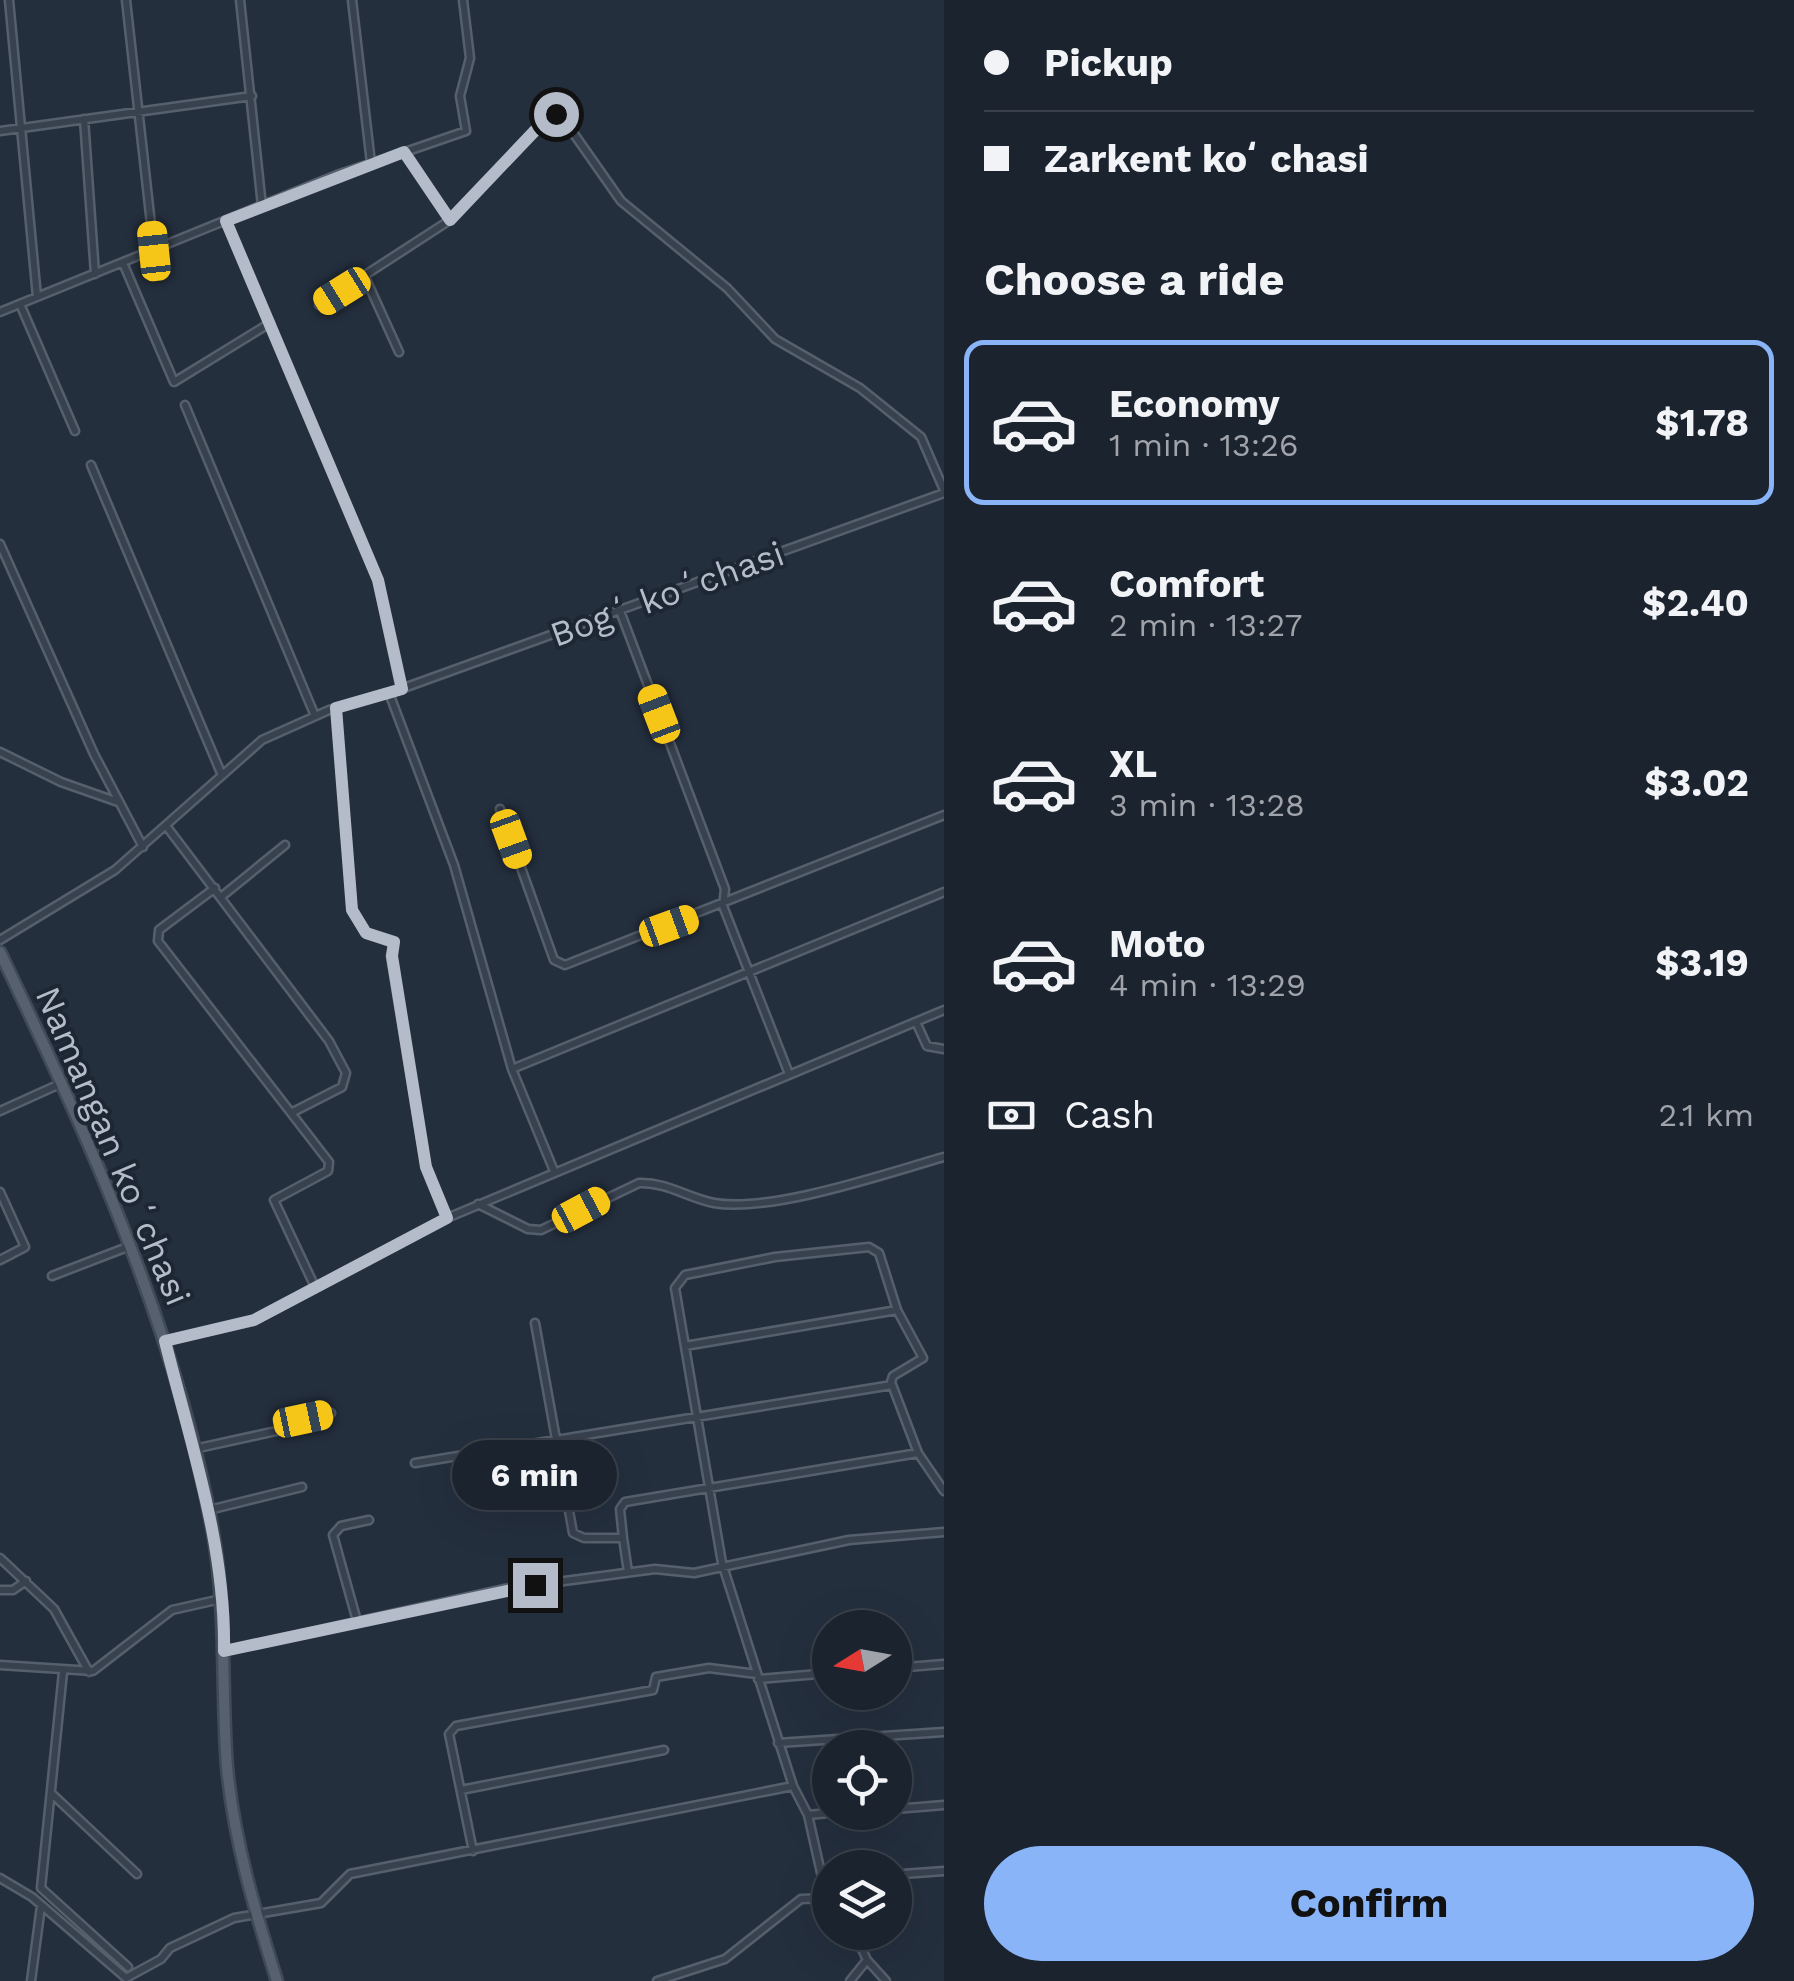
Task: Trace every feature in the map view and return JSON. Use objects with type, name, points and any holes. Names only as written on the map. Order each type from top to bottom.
[{"type":"main road","name":"Namangan koʻchasi","points":[[0,952],[132,1246],[165,1341],[208,1510],[223,1598],[230,1795],[256,1915],[277,1981]]},
{"type":"street","points":[[9,0],[24,127],[37,297]]},
{"type":"street","points":[[126,0],[154,251]]},
{"type":"street","points":[[240,0],[262,206]]},
{"type":"street","points":[[352,0],[372,163]]},
{"type":"street","points":[[0,312],[372,163],[466,130],[460,90],[470,58],[463,0]]},
{"type":"street","points":[[0,131],[252,96]]},
{"type":"street","points":[[319,305],[450,220],[546,119],[560,114],[622,201],[727,288],[775,339],[860,388],[920,437],[944,492]]},
{"type":"street","points":[[84,119],[95,274]]},
{"type":"street","points":[[404,152],[450,220]]},
{"type":"street","points":[[226,221],[378,580],[402,689]]},
{"type":"street","points":[[124,263],[174,382],[270,324]]},
{"type":"street","points":[[365,277],[399,352]]},
{"type":"street","points":[[20,304],[76,431]]},
{"type":"street","points":[[185,405],[315,716]]},
{"type":"street","points":[[91,465],[221,773]]},
{"type":"street","name":"Bogʻ koʻchasi","points":[[0,940],[116,870],[262,740],[336,708],[402,689],[944,492]]},
{"type":"street","points":[[0,544],[119,802],[144,847]]},
{"type":"street","points":[[620,611],[725,890],[723,906],[789,1074]]},
{"type":"street","points":[[389,693],[454,865],[512,1069],[554,1171]]},
{"type":"street","points":[[336,708],[352,910],[366,933],[394,942],[392,956],[426,1167],[447,1218]]},
{"type":"street","points":[[0,752],[61,782],[119,802]]},
{"type":"street","points":[[500,809],[558,963],[570,964],[944,815]]},
{"type":"street","points":[[166,827],[329,1040],[346,1073],[342,1086],[291,1113]]},
{"type":"street","points":[[221,896],[285,846]]},
{"type":"street","points":[[214,888],[159,930],[158,941],[330,1165],[328,1171],[274,1200],[315,1287]]},
{"type":"street","points":[[512,1069],[944,892]]},
{"type":"street","points":[[165,1341],[245,1324],[478,1204],[944,1010]]},
{"type":"street","points":[[916,1022],[927,1046],[944,1049]]},
{"type":"street","points":[[0,1111],[62,1083]]},
{"type":"street","points":[[478,1204],[528,1229],[541,1230],[639,1184],[656,1184],[715,1203],[794,1198],[944,1157]]},
{"type":"street","points":[[0,1192],[25,1248],[0,1260]]},
{"type":"street","points":[[52,1276],[132,1246]]},
{"type":"street","points":[[817,1850],[808,1815],[792,1786],[722,1563],[675,1288],[679,1280],[775,1257],[873,1247],[879,1253],[897,1310],[923,1358],[894,1376],[892,1384],[918,1454],[944,1491]]},
{"type":"street","points":[[686,1346],[897,1310]]},
{"type":"street","points":[[535,1323],[573,1533],[584,1538],[623,1538]]},
{"type":"street","points":[[415,1463],[892,1384]]},
{"type":"street","points":[[192,1450],[282,1430],[303,1419],[331,1412]]},
{"type":"street","points":[[628,1572],[620,1510],[625,1502],[918,1454]]},
{"type":"street","points":[[208,1510],[302,1487]]},
{"type":"street","points":[[357,1621],[333,1536],[337,1528],[370,1520]]},
{"type":"street","points":[[224,1651],[504,1589],[655,1569],[694,1573],[722,1563],[861,1538],[944,1532]]},
{"type":"street","points":[[0,1558],[54,1609],[89,1672]]},
{"type":"street","points":[[0,1590],[13,1590],[26,1581]]},
{"type":"street","points":[[0,1665],[89,1672],[172,1610],[223,1598]]},
{"type":"street","points":[[912,1667],[944,1664]]},
{"type":"street","points":[[474,1851],[449,1734],[456,1726],[653,1690],[656,1677],[709,1668],[758,1676],[812,1674]]},
{"type":"street","points":[[63,1672],[41,1888],[128,1967]]},
{"type":"street","points":[[778,1742],[944,1732]]},
{"type":"street","points":[[461,1790],[664,1750]]},
{"type":"street","points":[[0,1878],[126,1978],[210,1927],[321,1904],[350,1874],[792,1786]]},
{"type":"street","points":[[51,1793],[137,1874]]},
{"type":"street","points":[[912,1808],[944,1805]]},
{"type":"street","points":[[808,1815],[812,1815]]},
{"type":"street","points":[[912,1874],[944,1872]]},
{"type":"street","points":[[657,1981],[711,1966],[760,1936],[794,1903],[812,1899]]},
{"type":"street","points":[[31,1981],[40,1906]]},
{"type":"street","points":[[862,1950],[886,1981]]},
{"type":"street","points":[[850,1981],[867,1960]]},
{"type":"route","points":[[535,1585],[224,1651],[223,1598],[212,1532],[165,1341],[245,1324],[390,1244],[447,1218],[426,1167],[392,956],[394,942],[366,933],[358,926],[352,910],[336,708],[402,689],[393,663],[378,580],[226,221],[337,174],[404,152],[450,220],[546,119],[556,114]]}]
